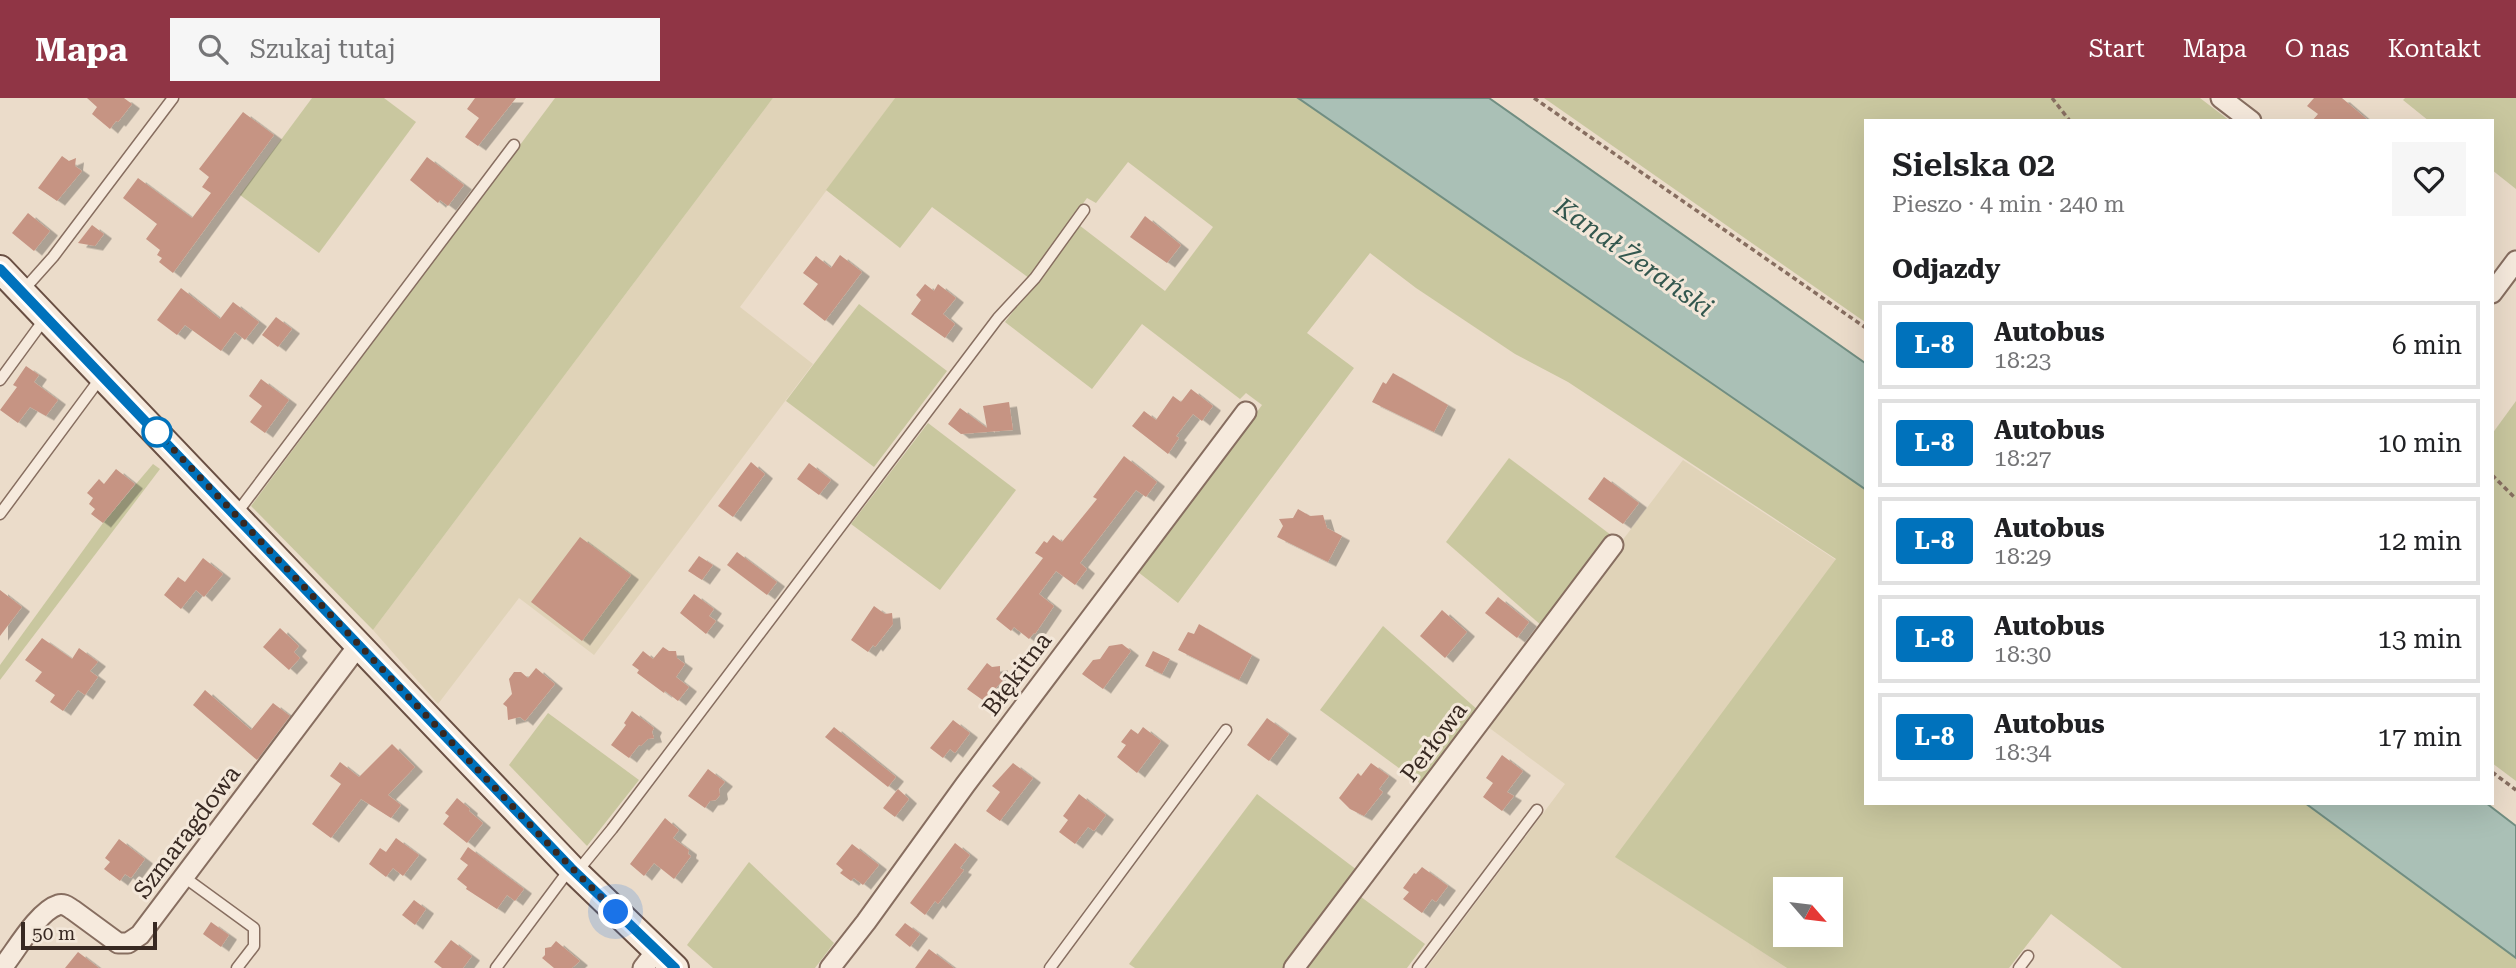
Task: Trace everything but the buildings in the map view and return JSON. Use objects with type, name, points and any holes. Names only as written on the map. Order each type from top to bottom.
[{"type":"street","points":[[2221,98],[2248,119]]},
{"type":"street","points":[[2494,290],[2516,261]]},
{"type":"street","points":[[0,270],[235,514],[658,962]]},
{"type":"street","name":"Błękitna","points":[[830,968],[1246,412]]},
{"type":"street","name":"Perłowa","points":[[1294,968],[1613,545]]},
{"type":"street","name":"Szmaragdowa","points":[[2,968],[40,918],[58,905],[73,909],[118,943],[123,945],[134,940],[359,646]]},
{"type":"lane","points":[[20,290],[28,285],[53,257],[173,98]]},
{"type":"lane","points":[[235,514],[514,145]]},
{"type":"lane","points":[[496,968],[574,871],[612,830],[998,318],[1035,278],[1084,211]]},
{"type":"lane","points":[[0,380],[46,317]]},
{"type":"lane","points":[[0,514],[102,375]]},
{"type":"lane","points":[[1050,968],[1226,730]]},
{"type":"lane","points":[[1418,968],[1537,810]]},
{"type":"lane","points":[[184,877],[254,928],[254,946],[237,968]]},
{"type":"lane","points":[[2019,968],[2028,956]]},
{"type":"path","points":[[1535,98],[1864,327]]},
{"type":"path","points":[[2052,98],[2068,119]]},
{"type":"path","points":[[2494,477],[2516,499]]},
{"type":"path","points":[[2494,774],[2516,790]]},
{"type":"shaded area","points":[[312,98],[384,98],[416,122],[319,253],[240,195]]},
{"type":"shaded area","points":[[555,98],[773,98],[373,630],[251,506]]},
{"type":"shaded area","points":[[773,98],[895,98],[740,307],[813,364],[594,655],[519,598],[438,704],[373,630]]},
{"type":"shaded area","points":[[895,98],[1298,98],[1864,488],[1864,805],[2308,805],[2516,958],[2516,968],[2122,968],[2051,914],[2009,968],[1787,968],[1615,857],[1836,559],[1568,382],[1515,354],[1416,288],[1370,253],[1307,333],[1354,368],[1178,603],[1138,572],[1262,405],[1246,393],[1240,399],[1142,324],[1092,389],[1005,322],[1079,225],[1165,291],[1213,227],[1128,162],[1096,203],[1087,198],[1029,278],[932,207],[900,248],[826,190]]},
{"type":"shaded area","points":[[1544,98],[2200,98],[2227,119],[1864,119],[1864,321]]},
{"type":"shaded area","points":[[2516,98],[2516,189],[2494,172],[2494,119],[2427,119],[2403,100]]},
{"type":"shaded area","points":[[859,304],[947,371],[874,467],[786,401]]},
{"type":"shaded area","points":[[2516,401],[2516,781],[2494,764],[2494,431]]},
{"type":"shaded area","points":[[928,423],[1016,490],[940,590],[851,524]]},
{"type":"shaded area","points":[[1509,458],[1611,535],[1542,626],[1446,542]]},
{"type":"shaded area","points":[[1683,460],[1836,560],[1616,857],[1787,968],[1427,968],[1565,784],[1484,724]]},
{"type":"shaded area","points":[[153,464],[160,469],[0,680],[0,665],[103,523]]},
{"type":"shaded area","points":[[1383,626],[1479,711],[1422,785],[1320,710]]},
{"type":"shaded area","points":[[548,713],[639,780],[587,846],[509,765]]},
{"type":"shaded area","points":[[1257,794],[1357,870],[1286,968],[1135,968],[1129,964]]},
{"type":"shaded area","points":[[749,862],[834,943],[815,968],[713,968],[687,945]]},
{"type":"shaded area","points":[[1357,894],[1425,944],[1407,968],[1300,968]]},
{"type":"water","name":"Kanał Żerański","points":[[1298,98],[1489,98],[1864,362],[1864,488]]},
{"type":"water","points":[[2308,805],[2489,805],[2516,826],[2516,958]]},
{"type":"bus line","name":"L-8","points":[[0,269],[571,868],[675,968]]},
{"type":"route","points":[[157,432],[616,912]]}]
